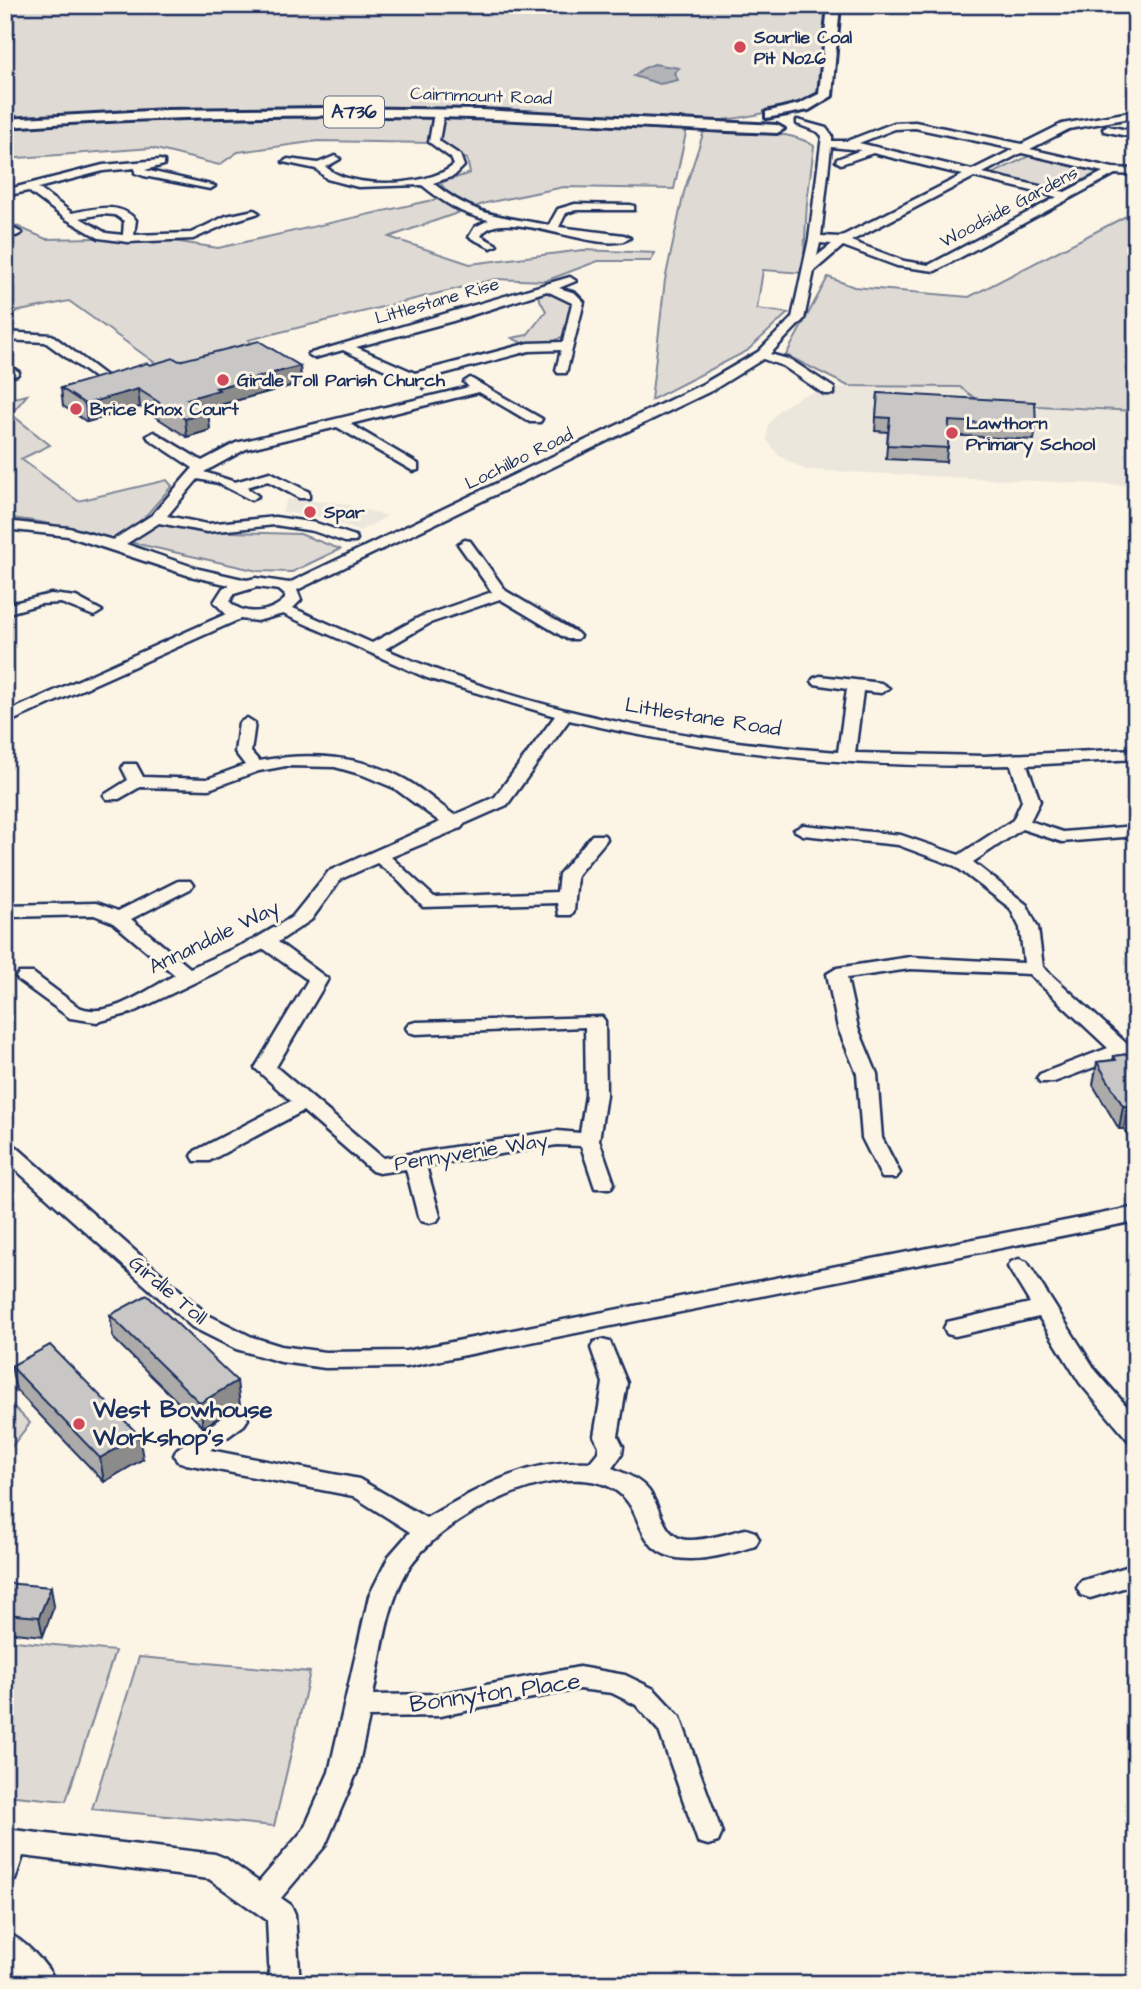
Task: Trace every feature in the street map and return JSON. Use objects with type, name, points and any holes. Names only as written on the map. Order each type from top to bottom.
[{"type":"main road","points":[[786,123],[825,96],[834,5]]},
{"type":"main road","name":"Cairnmount Road","points":[[5,123],[210,113],[439,113],[704,125],[786,123]]},
{"type":"street","points":[[319,166],[332,178],[354,183],[425,182],[446,177],[456,172],[459,166],[456,157],[434,142],[439,113]]},
{"type":"street","points":[[808,270],[842,241],[1066,126],[1136,114]]},
{"type":"street","points":[[786,123],[824,144],[848,144],[1066,196]]},
{"type":"street","name":"Woodside Gardens","points":[[848,144],[894,126],[915,125],[1113,172],[1136,172]]},
{"type":"street","points":[[1108,130],[1136,135]]},
{"type":"street","name":"Lochilbo Road","points":[[288,589],[708,387],[762,355],[798,319],[815,239],[824,144]]},
{"type":"street","points":[[841,161],[872,150]]},
{"type":"street","points":[[288,162],[319,166],[335,159]]},
{"type":"street","points":[[5,193],[103,168],[160,163]]},
{"type":"street","points":[[141,166],[139,171],[144,173],[210,186]]},
{"type":"street","name":"Woodside Gardens","points":[[842,241],[901,264],[931,269],[1113,172]]},
{"type":"street","points":[[425,182],[451,203],[477,215],[590,236],[624,238]]},
{"type":"street","points":[[175,192],[191,183]]},
{"type":"street","points":[[32,188],[70,217],[103,236],[128,239],[193,236],[230,218],[254,214]]},
{"type":"street","points":[[553,227],[562,211],[575,207],[630,208]]},
{"type":"street","points":[[70,217],[104,211],[120,212],[130,220],[128,239]]},
{"type":"street","points":[[491,245],[475,237],[479,229],[499,220]]},
{"type":"street","points":[[815,239],[842,241]]},
{"type":"street","name":"Littlestane Rise","points":[[314,354],[570,281]]},
{"type":"street","points":[[549,288],[571,296],[578,302],[562,370]]},
{"type":"street","points":[[5,336],[48,338],[100,376]]},
{"type":"street","name":"Littlestane Rise","points":[[344,346],[446,397]]},
{"type":"street","points":[[412,378],[529,346],[566,346]]},
{"type":"street","points":[[762,355],[787,363],[829,391]]},
{"type":"street","points":[[466,380],[535,419]]},
{"type":"street","points":[[115,545],[157,518],[197,471],[241,446],[481,388]]},
{"type":"street","points":[[340,423],[413,467]]},
{"type":"street","points":[[154,436],[197,471],[251,496]]},
{"type":"street","points":[[234,486],[270,476],[304,495]]},
{"type":"street","points":[[157,518],[207,528],[275,521],[316,527],[350,539]]},
{"type":"street","points":[[5,525],[69,532],[195,573],[244,584],[273,583],[288,589],[293,600],[283,609],[267,614],[232,611],[185,636],[5,719]]},
{"type":"street","points":[[465,544],[501,594],[572,636]]},
{"type":"street","points":[[195,573],[228,591]]},
{"type":"street","points":[[232,611],[222,602],[228,591],[244,584]]},
{"type":"street","points":[[373,649],[425,620],[501,594]]},
{"type":"street","points":[[5,610],[53,597],[76,600],[94,611]]},
{"type":"street","name":"Littlestane Road","points":[[283,609],[454,682],[566,713],[683,738],[758,750],[935,761],[1136,754]]},
{"type":"street","points":[[820,681],[881,688]]},
{"type":"street","points":[[846,757],[856,685]]},
{"type":"street","name":"Annandale Way","points":[[26,977],[80,1016],[93,1016],[126,1007],[265,941],[300,920],[316,905],[322,889],[335,876],[501,801],[566,713]]},
{"type":"street","points":[[247,723],[243,752],[254,767]]},
{"type":"street","points":[[961,862],[1020,823],[1031,801],[1017,759]]},
{"type":"street","points":[[113,795],[134,775],[209,784],[254,767],[307,760],[335,762],[369,771],[400,784],[455,824]]},
{"type":"street","points":[[1020,823],[1062,836],[1130,833],[1136,849]]},
{"type":"street","points":[[803,830],[901,840],[961,862],[1018,905],[1029,928],[1034,969]]},
{"type":"street","points":[[378,855],[401,873],[429,903],[566,904],[568,874],[598,839]]},
{"type":"street","points":[[119,918],[184,885]]},
{"type":"street","points":[[5,911],[96,909],[119,918],[188,976]]},
{"type":"street","name":"Pennyvenie Way","points":[[265,941],[318,979],[265,1068],[379,1166],[557,1138],[589,1140]]},
{"type":"street","points":[[889,1174],[872,1138],[867,1074],[848,1028],[837,974],[910,963],[1034,969],[1129,1051]]},
{"type":"street","points":[[416,1028],[595,1021],[596,1095],[589,1140],[603,1183]]},
{"type":"street","points":[[1047,1078],[1129,1051]]},
{"type":"street","points":[[202,1156],[304,1101]]},
{"type":"street","name":"Girdle Toll","points":[[5,1148],[200,1321],[244,1343],[281,1354],[326,1360],[406,1359],[1136,1214]]},
{"type":"street","points":[[414,1160],[429,1216]]},
{"type":"street","points":[[1019,1267],[1088,1377],[1136,1434]]},
{"type":"street","points":[[955,1328],[1045,1308]]},
{"type":"street","points":[[596,1472],[610,1454],[611,1447],[606,1436],[615,1383],[602,1348]]},
{"type":"street","points":[[236,1419],[186,1455],[359,1488],[426,1531]]},
{"type":"street","points":[[261,1900],[315,1838],[343,1772],[382,1596],[398,1563],[426,1531],[475,1500],[532,1476],[564,1470],[596,1472],[619,1481],[639,1495],[659,1537],[673,1547],[690,1550],[746,1539]]},
{"type":"street","points":[[1090,1588],[1136,1574]]},
{"type":"street","name":"Bonnyton Place","points":[[358,1706],[440,1705],[579,1678],[616,1683],[645,1698],[670,1725],[708,1833]]},
{"type":"street","points":[[5,1871],[9,1841],[215,1867],[281,1914],[285,1984]]},
{"type":"street","points":[[5,1945],[42,1984]]},
{"type":"shaded area","points":[[5,5],[830,5],[821,90],[789,106],[752,116],[712,121],[669,122],[462,110],[323,107],[164,111],[5,121]]},
{"type":"shaded area","points":[[654,64],[679,68],[674,73],[678,80],[660,84],[634,76]]},
{"type":"shaded area","points":[[288,114],[687,128],[674,189],[564,187],[486,203],[389,237],[470,264],[583,250],[655,253],[651,261],[598,261],[545,281],[496,279],[248,340],[262,355],[172,375],[69,301],[5,314],[5,221],[46,239],[147,237],[218,248],[451,196],[440,183],[470,173],[467,159],[432,143],[318,141],[238,152],[219,165],[152,148],[5,159],[5,128],[103,119]]},
{"type":"shaded area","points":[[704,131],[777,134],[804,140],[814,146],[803,273],[763,270],[757,309],[788,313],[747,351],[651,400],[665,280],[684,192]]},
{"type":"shaded area","points":[[1031,155],[1101,171],[1062,191],[992,174]]},
{"type":"shaded area","points":[[1136,211],[1136,411],[981,403],[960,387],[848,386],[786,355],[828,277],[854,287],[969,297]]},
{"type":"shaded area","points":[[546,291],[574,300],[566,334],[553,342],[522,343],[512,338],[527,335],[546,311],[536,293]]},
{"type":"shaded area","name":"Lawthorn Primary School","points":[[848,386],[960,387],[981,403],[1136,411],[1136,486],[806,470],[779,456],[767,440],[768,425],[779,410],[803,395]]},
{"type":"shaded area","points":[[27,395],[11,414],[50,445],[21,459],[78,501],[167,480],[172,486],[141,521],[198,531],[300,534],[340,549],[292,572],[258,571],[40,522],[5,517],[5,400]]},
{"type":"shaded area","points":[[287,499],[341,503],[388,516],[360,531],[320,517],[282,512]]},
{"type":"shaded area","points":[[5,1398],[30,1423],[5,1455]]},
{"type":"shaded area","points":[[5,1640],[115,1651],[66,1801],[5,1795]]},
{"type":"shaded area","points":[[139,1657],[310,1672],[274,1826],[92,1809]]},
{"type":"building","points":[[259,341],[300,366],[216,388],[219,390],[187,399],[208,412],[185,419],[138,389],[85,404],[61,388],[147,363],[150,365],[174,358],[179,361]]},
{"type":"building","points":[[878,393],[1035,402],[1036,426],[949,421],[948,448],[887,445],[890,418],[876,417]]},
{"type":"building","points":[[1136,1053],[1136,1118],[1128,1106],[1123,1106],[1097,1062],[1116,1060],[1114,1056]]},
{"type":"building","points":[[147,1295],[237,1381],[200,1403],[110,1315]]},
{"type":"building","points":[[50,1345],[139,1435],[100,1458],[11,1366]]},
{"type":"building","points":[[5,1583],[51,1587],[39,1617],[5,1614]]},
{"type":"place","name":"Sourlie Coal Pit No26","points":[[740,47]]},
{"type":"place","name":"Girdle Toll Parish Church","points":[[223,380]]},
{"type":"place","name":"Brice Knox Court","points":[[76,409]]},
{"type":"place","name":"Lawthorn Primary School","points":[[952,433]]},
{"type":"place","name":"Spar","points":[[310,512]]},
{"type":"place","name":"West Bowhouse Workshop's","points":[[79,1424]]}]
